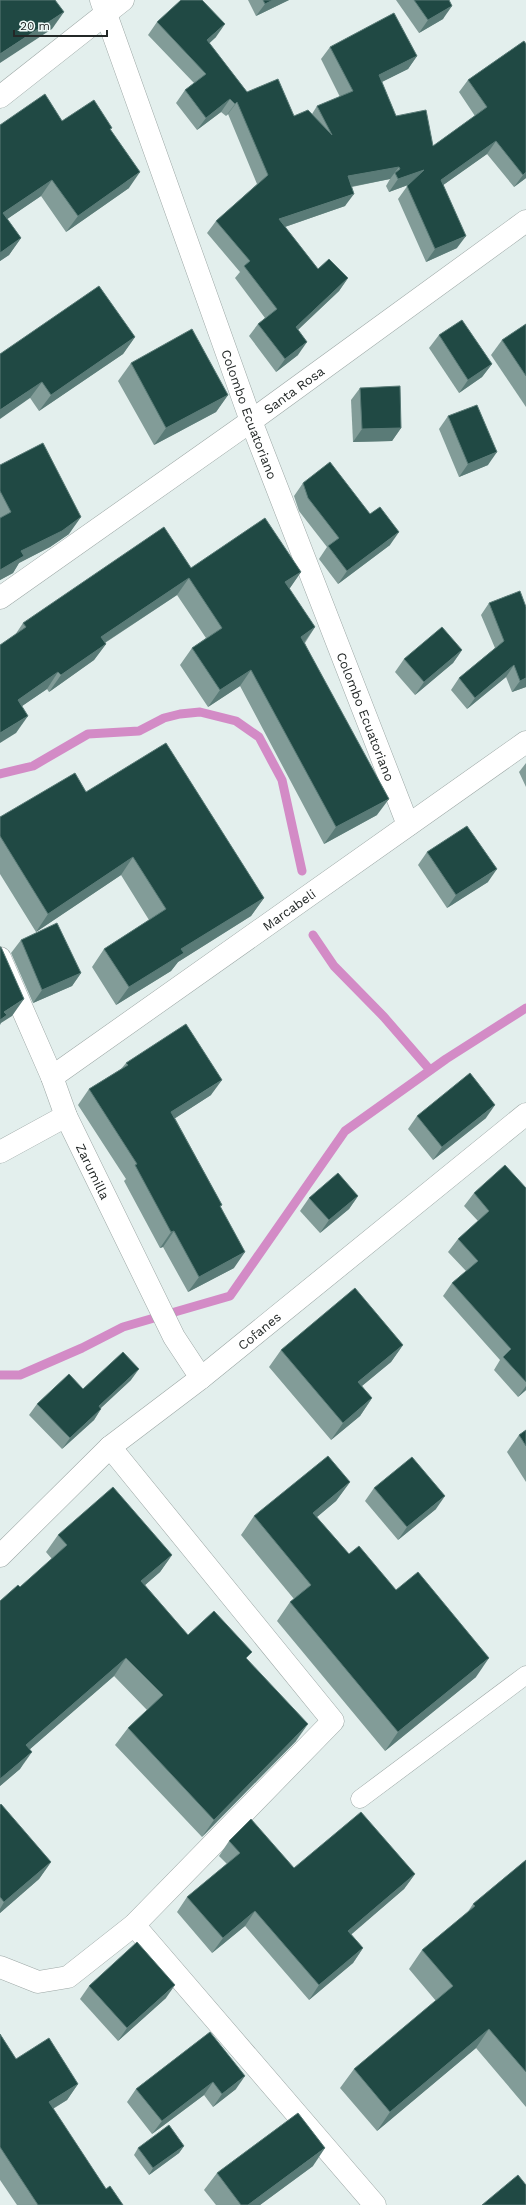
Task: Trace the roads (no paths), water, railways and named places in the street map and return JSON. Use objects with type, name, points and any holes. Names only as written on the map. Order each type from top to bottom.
[{"type":"street","points":[[0,97],[110,4]]},
{"type":"street","name":"Colombo Ecuatoriano","points":[[110,4],[251,421],[408,825]]},
{"type":"street","name":"Santa Rosa","points":[[0,598],[251,421],[526,221]]},
{"type":"street","name":"Marcabeli","points":[[52,1076],[526,742]]},
{"type":"street","name":"Zarumilla","points":[[0,958],[52,1076],[66,1116],[174,1337],[201,1378]]},
{"type":"street","name":"Cofanes","points":[[0,1556],[110,1447],[201,1378],[526,1114]]},
{"type":"street","points":[[0,1152],[66,1116]]},
{"type":"street","points":[[0,1967],[38,1982],[68,1977],[134,1924],[333,1721],[110,1447]]},
{"type":"street","points":[[134,1924],[375,2205]]},
{"type":"lane","points":[[360,1799],[526,1675]]},
{"type":"waterway","points":[[0,774],[33,766],[88,734],[139,731],[164,718],[180,714],[200,712],[236,721],[259,737],[282,780],[302,871]]},
{"type":"waterway","points":[[313,935],[334,966],[384,1017],[430,1070]]},
{"type":"waterway","points":[[0,1375],[20,1375],[82,1348],[123,1327],[230,1296],[345,1131],[446,1059],[526,1008]]}]
